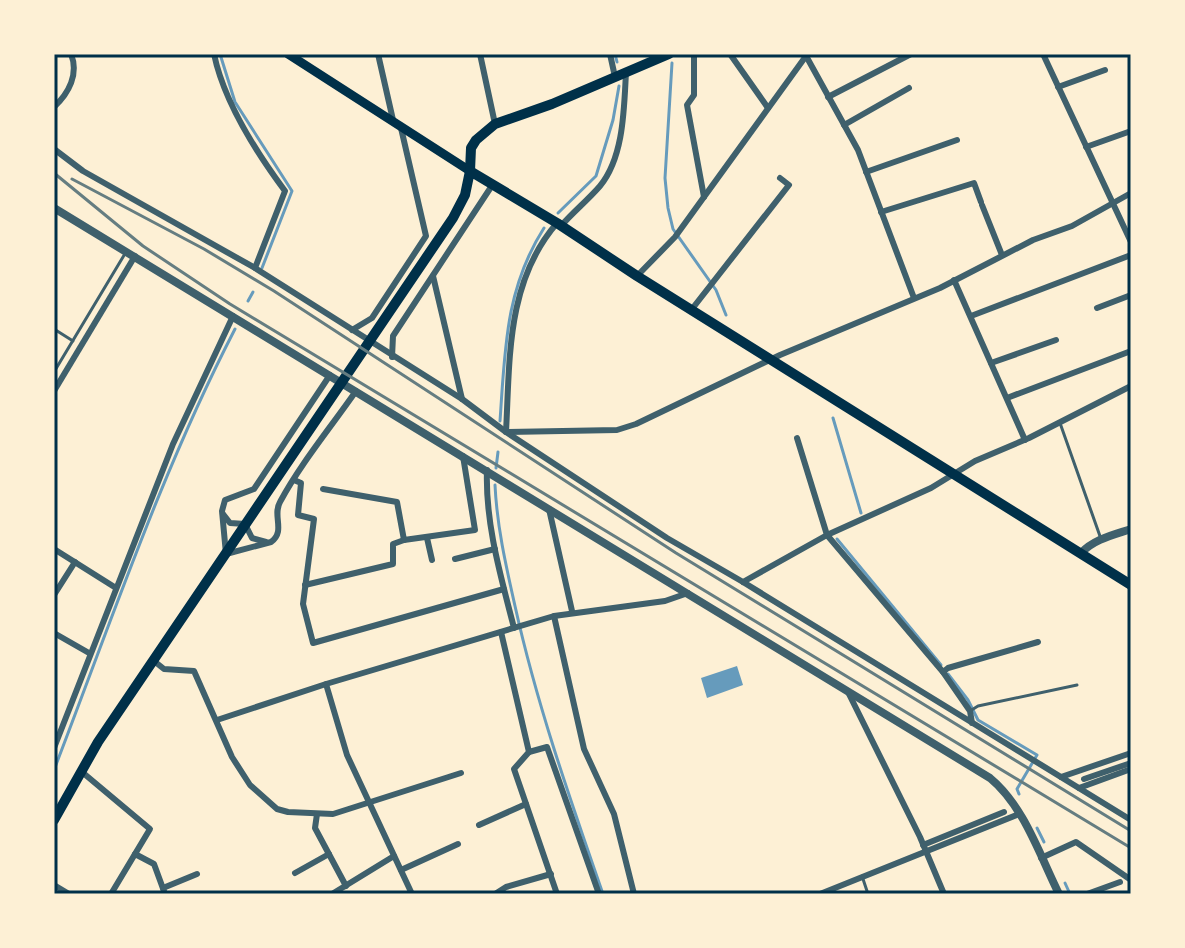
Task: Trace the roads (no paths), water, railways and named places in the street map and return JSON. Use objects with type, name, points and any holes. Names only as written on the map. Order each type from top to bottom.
[{"type":"main road","points":[[288,54],[1131,585]]},
{"type":"main road","points":[[54,820],[81,772],[154,661],[453,218],[465,195],[471,148],[476,140],[495,124],[669,54]]},
{"type":"street","points":[[54,107],[68,94],[76,65],[71,54]]},
{"type":"street","points":[[214,54],[228,96],[251,139],[285,191],[255,268]]},
{"type":"street","points":[[352,330],[372,318],[426,236],[378,54]]},
{"type":"street","points":[[480,54],[495,124]]},
{"type":"street","points":[[610,54],[615,77]]},
{"type":"street","points":[[694,54],[694,95],[687,105],[704,197]]},
{"type":"street","points":[[730,54],[768,108]]},
{"type":"street","points":[[828,97],[911,54]]},
{"type":"street","points":[[1043,54],[1131,242]]},
{"type":"street","points":[[637,276],[677,234],[805,55],[866,172],[914,298]]},
{"type":"street","points":[[1058,87],[1105,70]]},
{"type":"street","points":[[506,432],[512,331],[518,295],[535,253],[559,224],[602,184],[620,134],[626,72]]},
{"type":"street","points":[[844,125],[909,88]]},
{"type":"street","points":[[1086,147],[1131,131]]},
{"type":"street","points":[[866,172],[957,140]]},
{"type":"street","points":[[54,149],[83,171],[255,268],[462,399],[506,432],[667,538],[1131,820]]},
{"type":"street","points":[[692,309],[789,185],[780,178]]},
{"type":"street","points":[[881,212],[974,183],[1002,255]]},
{"type":"street","points":[[392,357],[393,336],[493,184]]},
{"type":"street","points":[[506,432],[617,430],[648,419],[772,359],[954,280],[1033,240],[1072,226],[1131,193]]},
{"type":"street","points":[[54,208],[990,778],[1004,790],[1019,814],[1059,894]]},
{"type":"street","points":[[54,391],[131,254]]},
{"type":"street","points":[[971,316],[1131,255]]},
{"type":"street","points":[[433,276],[462,399]]},
{"type":"street","points":[[954,280],[1025,440]]},
{"type":"street","points":[[1097,308],[1131,295]]},
{"type":"street","points":[[54,748],[173,444],[233,316]]},
{"type":"street","points":[[991,363],[1056,340]]},
{"type":"street","points":[[1007,398],[1131,351]]},
{"type":"street","points":[[333,377],[254,489],[225,500],[222,511],[226,554],[277,538],[280,530],[278,505],[354,390]]},
{"type":"street","points":[[743,582],[827,535],[931,488],[1000,448],[1025,440],[1131,386]]},
{"type":"street","points":[[797,438],[827,535],[945,670],[972,710],[972,723]]},
{"type":"street","points":[[305,585],[393,564],[393,544],[404,540],[475,530],[463,456]]},
{"type":"street","points":[[487,470],[486,490],[495,549],[517,626]]},
{"type":"street","points":[[294,480],[301,483],[298,515],[314,519],[303,604],[313,643],[504,589]]},
{"type":"street","points":[[323,489],[397,502],[404,540]]},
{"type":"street","points":[[549,508],[572,611]]},
{"type":"street","points":[[222,511],[230,523],[245,524],[252,538],[271,542]]},
{"type":"street","points":[[1081,553],[1101,539],[1131,529]]},
{"type":"street","points":[[427,538],[432,560]]},
{"type":"street","points":[[54,549],[116,588]]},
{"type":"street","points":[[455,559],[495,549]]},
{"type":"street","points":[[54,595],[75,562]]},
{"type":"street","points":[[217,720],[326,684],[572,611],[579,613],[665,601],[688,593]]},
{"type":"street","points":[[554,616],[584,749],[614,814],[634,894]]},
{"type":"street","points":[[501,632],[529,752]]},
{"type":"street","points":[[54,633],[89,653]]},
{"type":"street","points":[[945,670],[1038,642]]},
{"type":"street","points":[[154,661],[164,669],[194,671],[232,757],[250,785],[277,809],[333,814],[461,773]]},
{"type":"street","points":[[326,684],[347,755],[412,894]]},
{"type":"street","points":[[847,689],[944,894]]},
{"type":"street","points":[[557,894],[514,769],[529,752],[547,747],[599,894]]},
{"type":"street","points":[[1061,777],[1131,753]]},
{"type":"street","points":[[1084,779],[1131,763]]},
{"type":"street","points":[[1079,788],[1131,769]]},
{"type":"street","points":[[81,772],[150,829],[111,894]]},
{"type":"street","points":[[479,825],[526,804]]},
{"type":"street","points":[[820,894],[1004,812]]},
{"type":"street","points":[[317,814],[315,828],[346,886]]},
{"type":"street","points":[[924,847],[1019,814]]},
{"type":"street","points":[[1041,858],[1076,842],[1131,880]]},
{"type":"street","points":[[401,870],[458,844]]},
{"type":"street","points":[[135,854],[154,864],[164,891],[197,874]]},
{"type":"street","points":[[295,873],[329,854]]},
{"type":"street","points":[[332,894],[394,856]]},
{"type":"street","points":[[500,893],[551,874]]},
{"type":"street","points":[[1087,894],[1120,882]]},
{"type":"street","points":[[54,885],[69,894]]},
{"type":"lane","points":[[54,372],[131,254]]},
{"type":"lane","points":[[54,329],[73,341]]},
{"type":"lane","points":[[1060,423],[1101,539]]},
{"type":"lane","points":[[972,710],[1077,685]]},
{"type":"lane","points":[[862,876],[868,894]]},
{"type":"water","points":[[737,666],[743,685],[707,698],[701,678]]},
{"type":"waterway","points":[[220,54],[235,102],[292,191],[262,268]]},
{"type":"waterway","points":[[615,54],[617,62]]},
{"type":"waterway","points":[[672,63],[665,178],[668,208],[673,229],[716,290],[726,315]]},
{"type":"waterway","points":[[558,213],[596,176],[613,120],[619,86]]},
{"type":"waterway","points":[[500,421],[506,345],[514,297],[521,274],[544,228]]},
{"type":"waterway","points":[[248,301],[253,292]]},
{"type":"waterway","points":[[54,770],[161,491],[235,329]]},
{"type":"waterway","points":[[833,418],[861,513]]},
{"type":"waterway","points":[[496,468],[498,452]]},
{"type":"waterway","points":[[495,485],[502,546],[533,679],[603,894]]},
{"type":"waterway","points":[[837,539],[941,665]]},
{"type":"waterway","points":[[948,674],[968,700],[978,720],[1037,755],[1017,789],[1019,794]]},
{"type":"waterway","points":[[1037,828],[1044,842]]},
{"type":"waterway","points":[[1065,883],[1070,894]]},
{"type":"railway","points":[[54,173],[143,246],[230,304],[1131,848]]},
{"type":"railway","points":[[72,179],[204,249],[274,291],[676,553],[1131,831]]}]
